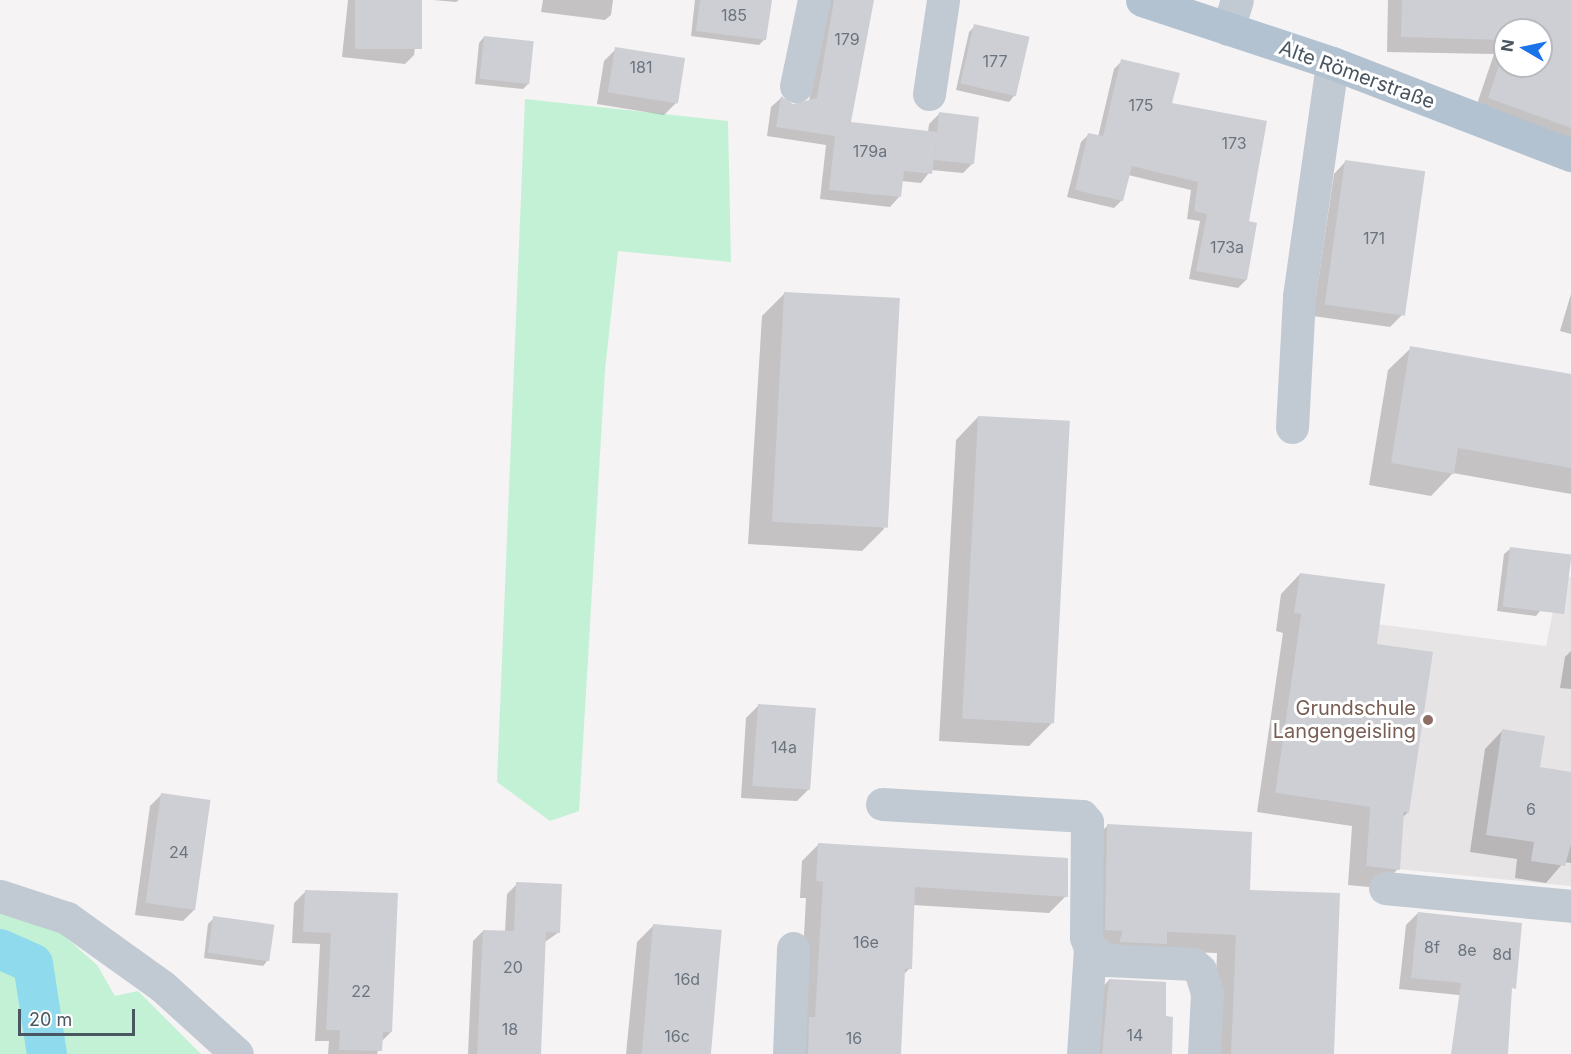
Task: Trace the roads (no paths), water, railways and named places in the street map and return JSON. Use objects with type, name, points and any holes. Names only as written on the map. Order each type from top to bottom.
[{"type":"main road","name":"Alte Römerstraße","points":[[1142,0],[1232,15],[1332,63],[1571,155]]},
{"type":"street","points":[[796,86],[813,0]]},
{"type":"street","points":[[929,94],[944,0]]},
{"type":"street","points":[[1292,427],[1299,296],[1332,63]]},
{"type":"street","points":[[882,804],[1082,816],[1087,822],[1086,937],[1090,948],[1083,1054]]},
{"type":"street","points":[[1385,888],[1571,906]]},
{"type":"street","points":[[0,896],[67,918],[162,986],[237,1054]]},
{"type":"street","points":[[789,1054],[793,948]]},
{"type":"street","points":[[1090,948],[1107,960],[1192,964],[1200,970],[1207,993],[1204,1054]]},
{"type":"waterway","points":[[0,949],[33,964],[47,1054]]},
{"type":"place","name":"Grundschule Langengeisling","points":[[1428,720]]}]
